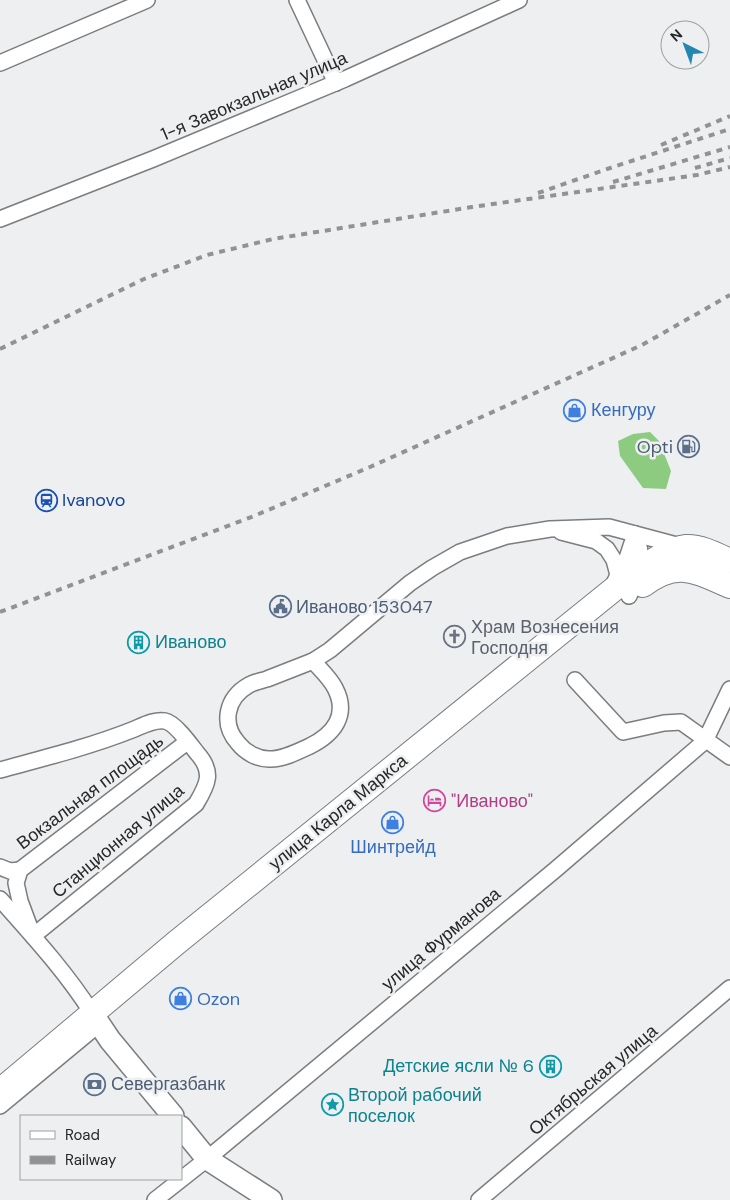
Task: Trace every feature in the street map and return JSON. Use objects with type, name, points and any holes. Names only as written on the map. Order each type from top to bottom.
[{"type":"main road","points":[[680,557],[711,552],[730,561]]},
{"type":"main road","name":"улица Карла Маркса","points":[[619,591],[669,571],[680,557]]},
{"type":"main road","name":"улица Карла Маркса","points":[[0,1091],[96,1019],[619,591],[639,570],[680,557]]},
{"type":"main road","points":[[680,557],[730,586]]},
{"type":"main road","points":[[96,1019],[110,1040],[172,1115]]},
{"type":"main road","points":[[182,1128],[207,1159],[271,1200]]},
{"type":"street","points":[[0,63],[147,0]]},
{"type":"street","points":[[297,0],[336,83]]},
{"type":"street","name":"1-я Завокзальная улица","points":[[0,219],[153,159],[336,83],[514,1]]},
{"type":"street","points":[[313,661],[336,688],[341,707],[337,725],[325,738],[308,747],[270,760],[256,757],[242,748],[231,736],[228,713],[233,700],[248,686],[313,661],[330,650],[339,640],[410,583],[460,552],[507,536],[550,529],[609,527],[635,534],[680,557]]},
{"type":"street","points":[[550,529],[596,541],[607,549],[614,560],[618,575],[619,591]]},
{"type":"street","points":[[635,534],[680,557]]},
{"type":"street","points":[[635,534],[639,544],[639,570]]},
{"type":"street","points":[[619,591],[635,534]]},
{"type":"street","points":[[575,680],[623,732],[664,723],[681,722],[730,757]]},
{"type":"street","name":"улица Фурманова","points":[[182,1179],[555,870],[705,740],[730,689]]},
{"type":"street","name":"Вокзальная площадь","points":[[0,770],[107,740],[155,721],[165,721],[173,725],[188,742],[20,870],[10,871],[0,867]]},
{"type":"street","name":"Станционная улица","points":[[33,936],[196,804],[207,786],[208,771],[188,742]]},
{"type":"street","name":"Вокзальная площадь","points":[[20,870],[16,883],[20,901],[33,936]]},
{"type":"street","name":"Вокзальная площадь","points":[[0,899],[80,994],[96,1019]]},
{"type":"street","name":"Октябрьская улица","points":[[479,1200],[730,988]]},
{"type":"street","name":"улица Карла Маркса","points":[[0,1106],[96,1019]]},
{"type":"street","name":"улица Фурманова","points":[[155,1200],[180,1180]]},
{"type":"green space","points":[[650,432],[659,441],[671,471],[666,489],[643,488],[620,456],[618,441],[633,434]]},
{"type":"railway","points":[[661,145],[730,116]]},
{"type":"railway","points":[[538,193],[730,129]]},
{"type":"railway","points":[[613,182],[730,147]]},
{"type":"railway","points":[[695,168],[730,158]]},
{"type":"railway","points":[[0,349],[144,279],[207,255],[273,239],[472,207],[697,175],[730,167]]},
{"type":"railway","points":[[0,612],[254,516],[370,467],[642,345],[730,295]]},
{"type":"place","name":"Кенгуру","points":[[575,410]]},
{"type":"place","name":"Opti","points":[[689,447]]},
{"type":"place","name":"Ivanovo","points":[[46,500]]},
{"type":"place","name":"Иваново 153047","points":[[280,607]]},
{"type":"place","name":"Храм Вознесения Господня","points":[[455,637]]},
{"type":"place","name":"Иваново","points":[[139,642]]},
{"type":"place","name":"\"Иваново\"","points":[[435,801]]},
{"type":"place","name":"Шинтрейд","points":[[393,822]]},
{"type":"place","name":"Ozon","points":[[181,999]]},
{"type":"place","name":"Детские ясли № 6","points":[[550,1066]]},
{"type":"place","name":"Севергазбанк","points":[[95,1084]]},
{"type":"place","name":"Второй рабочий поселок","points":[[332,1105]]}]
